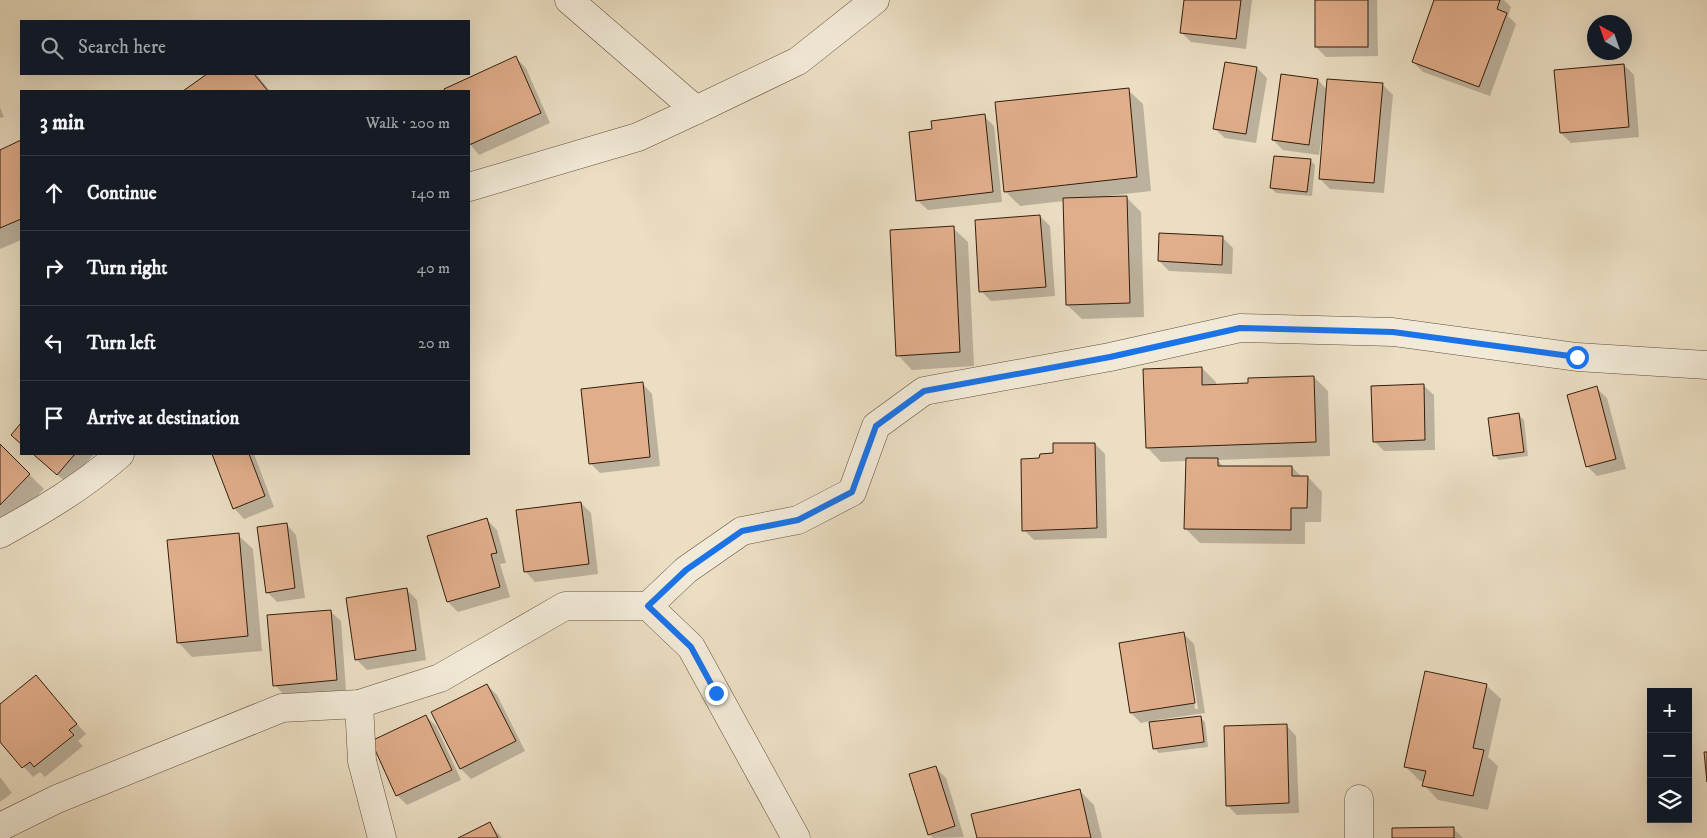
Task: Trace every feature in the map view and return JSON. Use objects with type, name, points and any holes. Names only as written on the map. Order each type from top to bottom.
[{"type":"street","points":[[568,0],[696,110]]},
{"type":"street","points":[[470,187],[638,137],[798,61],[875,0]]},
{"type":"street","points":[[0,827],[57,799],[282,708],[359,704],[440,678],[565,606],[648,606],[686,570],[742,531],[798,520],[852,492],[876,426],[924,391],[1110,357],[1240,328],[1393,332],[1577,357],[1707,365]]},
{"type":"street","points":[[0,534],[45,509],[104,468],[119,455]]},
{"type":"street","points":[[648,606],[691,647],[796,838]]},
{"type":"street","points":[[359,704],[362,761],[382,838]]},
{"type":"street","points":[[1359,799],[1359,838]]},
{"type":"building","points":[[1184,0],[1241,0],[1236,39],[1180,33]]},
{"type":"building","points":[[1315,0],[1368,0],[1368,47],[1315,47]]},
{"type":"building","points":[[1434,0],[1500,0],[1497,9],[1507,13],[1479,87],[1412,62]]},
{"type":"building","points":[[516,56],[541,113],[470,145],[470,90],[444,89]]},
{"type":"building","points":[[1225,62],[1257,67],[1246,134],[1213,129]]},
{"type":"building","points":[[1624,64],[1629,127],[1560,133],[1554,70]]},
{"type":"building","points":[[1281,74],[1318,79],[1309,145],[1272,140]]},
{"type":"building","points":[[206,75],[255,75],[267,90],[184,90]]},
{"type":"building","points":[[1327,79],[1383,83],[1374,183],[1319,179]]},
{"type":"building","points":[[1129,88],[1137,177],[1004,192],[995,102]]},
{"type":"building","points":[[985,114],[993,192],[916,201],[909,132],[932,129],[931,121]]},
{"type":"building","points":[[20,140],[20,219],[0,228],[0,150]]},
{"type":"building","points":[[1274,156],[1311,159],[1307,192],[1270,188]]},
{"type":"building","points":[[1127,196],[1130,303],[1066,305],[1063,198]]},
{"type":"building","points":[[1040,215],[1046,287],[979,292],[975,220]]},
{"type":"building","points":[[954,226],[960,352],[896,356],[890,230]]},
{"type":"building","points":[[1159,233],[1223,236],[1222,265],[1158,261]]},
{"type":"building","points":[[1202,367],[1202,385],[1248,383],[1248,378],[1314,376],[1316,442],[1146,448],[1143,369]]},
{"type":"building","points":[[643,382],[650,457],[589,464],[581,389]]},
{"type":"building","points":[[1424,384],[1425,440],[1373,442],[1371,386]]},
{"type":"building","points":[[1597,386],[1616,459],[1586,467],[1567,395]]},
{"type":"building","points":[[1519,413],[1524,452],[1493,456],[1488,418]]},
{"type":"building","points":[[20,424],[20,443],[11,435]]},
{"type":"building","points":[[1053,443],[1095,443],[1097,528],[1022,531],[1021,459],[1039,458],[1040,454],[1053,453]]},
{"type":"building","points":[[0,444],[30,474],[0,505]]},
{"type":"building","points":[[34,455],[74,455],[57,475]]},
{"type":"building","points":[[212,455],[249,455],[265,496],[233,509]]},
{"type":"building","points":[[1186,458],[1218,458],[1218,466],[1292,466],[1292,476],[1308,476],[1307,508],[1291,508],[1291,530],[1184,529]]},
{"type":"building","points":[[581,502],[589,564],[524,572],[516,510]]},
{"type":"building","points":[[487,518],[497,553],[491,554],[500,587],[447,602],[427,536]]},
{"type":"building","points":[[287,523],[295,588],[266,593],[257,527]]},
{"type":"building","points":[[239,533],[248,636],[177,643],[167,540]]},
{"type":"building","points":[[407,588],[416,650],[355,660],[346,598]]},
{"type":"building","points":[[331,610],[337,680],[273,686],[267,615]]},
{"type":"building","points":[[1184,632],[1195,703],[1130,713],[1119,643]]},
{"type":"building","points":[[1425,671],[1487,684],[1473,748],[1484,750],[1473,796],[1422,786],[1426,771],[1404,767]]},
{"type":"building","points":[[36,675],[77,724],[69,730],[74,735],[34,767],[30,762],[22,768],[0,742],[0,704]]},
{"type":"building","points":[[487,684],[516,741],[460,769],[431,712]]},
{"type":"building","points":[[426,715],[452,770],[396,796],[371,741]]},
{"type":"building","points":[[1201,716],[1204,742],[1153,749],[1149,722]]},
{"type":"building","points":[[1287,724],[1289,803],[1226,806],[1224,726]]},
{"type":"building","points":[[1704,752],[1707,752],[1707,782]]},
{"type":"building","points":[[936,766],[955,826],[928,835],[909,774]]},
{"type":"building","points":[[1080,789],[1091,838],[977,838],[971,814]]},
{"type":"building","points":[[490,822],[498,838],[458,838]]},
{"type":"building","points":[[1454,827],[1454,838],[1392,838],[1392,828]]},
{"type":"route","points":[[716,693],[691,647],[648,606],[686,570],[742,531],[798,520],[852,492],[876,426],[924,391],[1110,357],[1240,328],[1393,332],[1577,357]]}]
